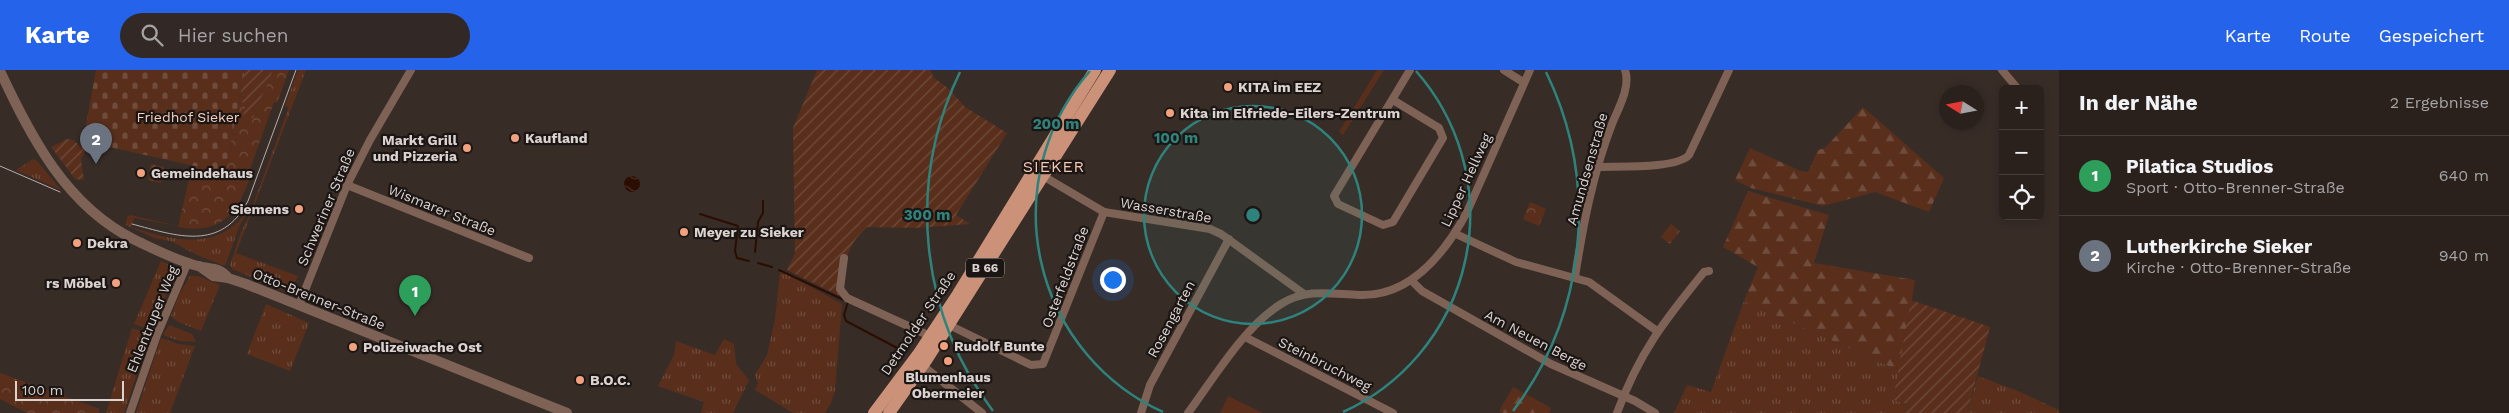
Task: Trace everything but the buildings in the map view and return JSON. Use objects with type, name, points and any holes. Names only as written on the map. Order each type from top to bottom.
[{"type":"main road","name":"Detmolder Straße","points":[[874,413],[930,336],[1034,172],[1095,70]]},
{"type":"main road","name":"Detmolder Straße","points":[[888,413],[923,366],[1110,70]]},
{"type":"street","name":"Schweriner Straße","points":[[299,305],[347,184],[370,140],[412,70]]},
{"type":"street","points":[[1393,100],[1439,128],[1443,138],[1393,222],[1383,225],[1338,204],[1334,196],[1410,70]]},
{"type":"street","points":[[1504,70],[1523,82]]},
{"type":"street","name":"Lipper Hellweg","points":[[1188,413],[1261,319],[1282,303],[1304,294],[1325,292],[1372,295],[1395,288],[1411,280],[1435,260],[1456,234],[1483,181],[1523,82],[1530,70]]},
{"type":"street","name":"Amundsenstraße","points":[[1575,276],[1581,236],[1599,167],[1626,87],[1625,70]]},
{"type":"street","points":[[1599,167],[1671,163],[1684,160],[1689,155],[1729,70]]},
{"type":"street","points":[[2002,70],[2015,85]]},
{"type":"street","name":"Otto-Brenner-Straße","points":[[0,71],[43,154],[84,203],[124,234],[199,266],[214,276],[228,278],[299,305],[567,413]]},
{"type":"street","name":"Wasserstraße","points":[[1043,176],[1104,212],[1210,229],[1229,239],[1304,294]]},
{"type":"street","name":"Wismarer Straße","points":[[347,184],[529,258]]},
{"type":"street","name":"Osterfeldstraße","points":[[949,325],[1031,365],[1043,364],[1104,212]]},
{"type":"street","points":[[1456,234],[1516,262],[1575,276],[1603,291],[1657,331]]},
{"type":"street","name":"Rosengarten","points":[[1140,413],[1150,385],[1229,239]]},
{"type":"street","points":[[844,258],[840,289],[847,298],[930,336]]},
{"type":"street","name":"Ehlentruper Weg","points":[[130,413],[160,327],[188,262]]},
{"type":"street","points":[[1617,413],[1637,363],[1657,331],[1704,272],[1709,271]]},
{"type":"street","name":"Am Neuen Berge","points":[[1411,280],[1422,291],[1537,357],[1623,396],[1655,413]]},
{"type":"street","name":"Steinbruchweg","points":[[1245,338],[1393,413]]},
{"type":"street","name":"Detmolder Straße","points":[[923,366],[982,413]]},
{"type":"green space","name":"Friedhof Sieker","points":[[96,70],[245,70],[225,173],[83,141]]},
{"type":"green space","points":[[245,70],[273,70],[253,118],[243,116],[246,103],[239,102]]},
{"type":"green space","points":[[273,70],[289,70],[277,103],[274,102],[249,172],[252,173],[241,199],[227,218],[218,224],[194,229],[178,227],[192,166],[225,173],[239,102],[246,103],[253,118]]},
{"type":"green space","points":[[298,70],[306,70],[236,253],[298,276],[293,286],[283,290],[232,269],[230,265],[289,107],[285,106]]},
{"type":"green space","points":[[817,70],[931,70],[933,77],[949,89],[965,107],[1007,133],[956,215],[970,224],[916,228],[867,227],[853,243],[849,251],[845,267],[842,297],[787,270],[795,253],[793,128]]},
{"type":"green space","points":[[1377,70],[1384,70],[1343,135],[1339,132]]},
{"type":"green space","points":[[1863,107],[1944,178],[1929,212],[1875,192],[1823,206],[1751,188],[1735,180],[1750,148],[1801,171],[1808,172],[1818,150],[1825,148]]},
{"type":"green space","points":[[67,139],[73,140],[80,146],[96,148],[85,151],[81,160],[84,180],[75,179],[51,147]]},
{"type":"green space","points":[[33,159],[37,161],[61,190],[16,170]]},
{"type":"green space","points":[[151,164],[164,167],[161,183],[148,180]]},
{"type":"green space","points":[[1748,191],[1829,215],[1814,263],[1915,280],[1900,371],[1744,301],[1758,267],[1723,247]]},
{"type":"green space","points":[[1530,202],[1546,209],[1539,226],[1523,219]]},
{"type":"green space","points":[[249,208],[239,227],[225,266],[197,255],[171,241],[154,238],[126,225],[127,217],[130,215],[178,226],[134,218],[131,227],[164,236],[196,240],[225,232]]},
{"type":"green space","points":[[1671,224],[1680,231],[1670,244],[1661,237]]},
{"type":"green space","points":[[161,261],[172,266],[175,272],[152,331],[134,324]]},
{"type":"green space","points":[[780,272],[842,304],[835,391],[825,413],[793,413],[755,390],[758,383],[755,375],[767,355],[775,320]]},
{"type":"green space","points":[[190,276],[198,276],[220,285],[201,331],[178,322],[171,316],[179,295]]},
{"type":"green space","points":[[1911,300],[1990,327],[1967,413],[1904,413],[1908,404],[1893,400]]},
{"type":"green space","points":[[1744,301],[1900,371],[1893,400],[1908,404],[1904,413],[1674,413],[1687,385],[1711,392]]},
{"type":"green space","points":[[266,304],[309,323],[290,371],[247,354]]},
{"type":"green space","points":[[169,325],[192,334],[196,342],[180,341],[163,335]]},
{"type":"green space","points":[[132,328],[150,334],[124,413],[106,413]]},
{"type":"green space","points":[[161,338],[178,344],[195,346],[170,413],[136,413]]},
{"type":"green space","points":[[724,339],[734,344],[736,364],[749,380],[733,413],[701,413],[704,402],[658,386],[674,355],[676,341],[715,355]]},
{"type":"green space","points":[[0,373],[100,409],[99,413],[27,413],[0,399]]},
{"type":"green space","points":[[1978,376],[2020,392],[2059,410],[2059,413],[1967,413]]},
{"type":"green space","points":[[1513,387],[1551,408],[1549,413],[1503,413],[1499,411]]},
{"type":"green space","points":[[1228,396],[1263,413],[1220,413]]},
{"type":"water","points":[[632,176],[638,178],[640,184],[638,190],[632,192],[626,190],[624,184],[626,178]]},
{"type":"waterway","points":[[755,252],[758,222],[763,213],[763,201]]},
{"type":"waterway","points":[[700,214],[738,226],[735,251],[737,258],[749,261]]},
{"type":"waterway","points":[[758,263],[772,267]]},
{"type":"waterway","points":[[779,270],[844,300]]},
{"type":"waterway","points":[[848,302],[844,315],[846,321],[901,350]]},
{"type":"tram line","points":[[132,224],[165,233],[197,236],[211,234],[225,228],[237,217],[248,201],[296,70]]},
{"type":"tram line","points":[[0,166],[60,192]]},
{"type":"place","name":"KITA im EEZ","points":[[1228,87]]},
{"type":"place","name":"Kita im Elfriede-Eilers-Zentrum","points":[[1170,113]]},
{"type":"place","name":"Kaufland","points":[[515,138]]},
{"type":"place","name":"Markt Grill und Pizzeria","points":[[467,148]]},
{"type":"place","name":"Lutherkirche Sieker","points":[[96,164]]},
{"type":"place","name":"Gemeindehaus","points":[[141,173]]},
{"type":"place","name":"Siemens","points":[[299,209]]},
{"type":"place","name":"Meyer zu Sieker","points":[[684,232]]},
{"type":"place","name":"Dekra","points":[[77,243]]},
{"type":"place","name":"rs Möbel","points":[[116,283]]},
{"type":"place","name":"Pilatica Studios","points":[[415,316]]},
{"type":"place","name":"Rudolf Bunte","points":[[944,346]]},
{"type":"place","name":"Polizeiwache Ost","points":[[353,347]]},
{"type":"place","name":"Blumenhaus Obermeier","points":[[948,361]]},
{"type":"place","name":"B.O.C.","points":[[580,380]]},
{"type":"district","name":"SIEKER","points":[[1054,166]]}]
